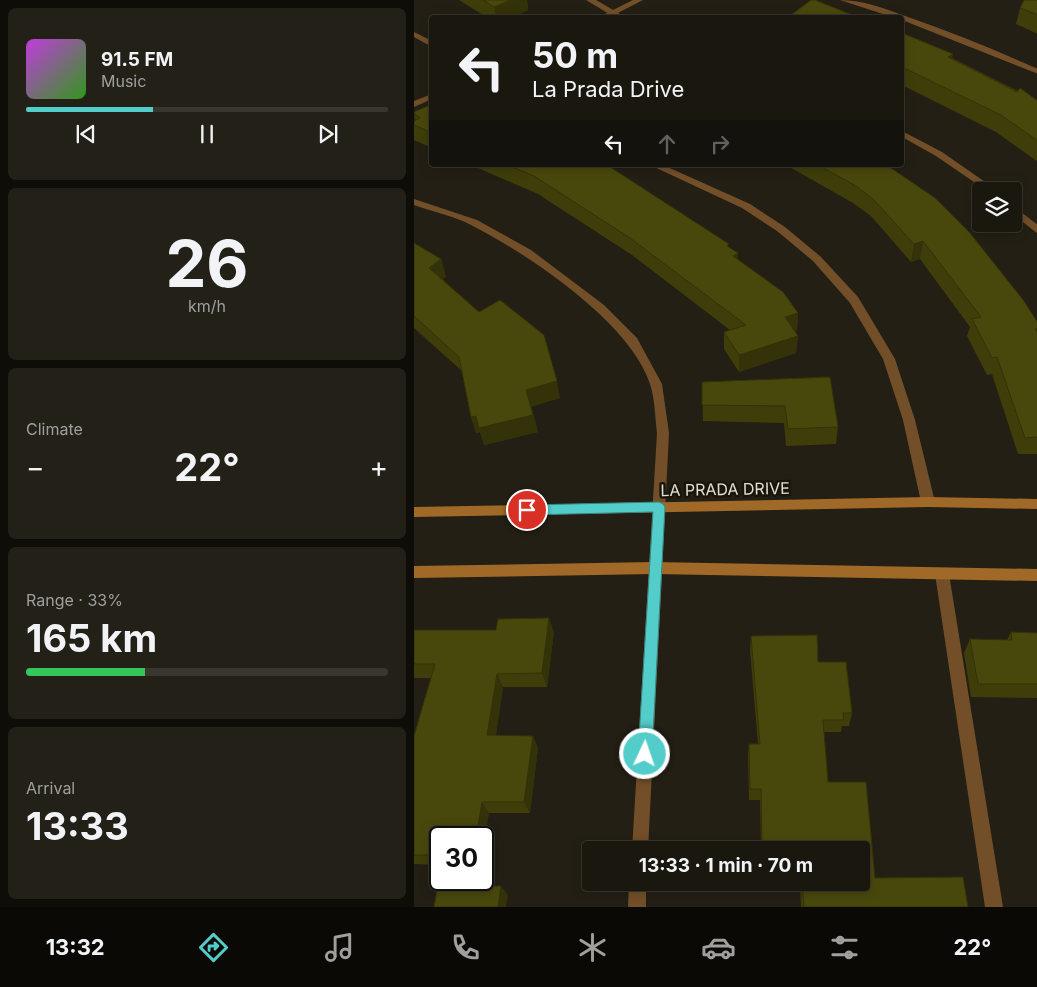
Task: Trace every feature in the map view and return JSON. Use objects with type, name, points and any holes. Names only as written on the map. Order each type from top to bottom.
[{"type":"main road","name":"LA PRADA DRIVE","points":[[414,512],[928,502],[1037,504]]},
{"type":"main road","points":[[414,572],[654,568],[1037,575]]},
{"type":"street","points":[[590,0],[618,15]]},
{"type":"street","points":[[606,15],[639,0]]},
{"type":"street","points":[[844,0],[899,15]]},
{"type":"street","points":[[904,16],[958,37],[1037,72]]},
{"type":"street","points":[[414,34],[429,43]]},
{"type":"street","points":[[414,104],[429,97]]},
{"type":"street","points":[[904,135],[939,154],[980,182]]},
{"type":"street","points":[[659,167],[746,206],[780,229],[817,259],[854,300],[889,359],[909,420],[928,502]]},
{"type":"street","points":[[414,202],[473,222],[527,252],[600,308],[633,341],[656,384],[663,434],[654,568],[640,841]]},
{"type":"street","points":[[1022,217],[1037,231]]},
{"type":"street","points":[[942,574],[994,907]]},
{"type":"street","points":[[637,907],[638,891]]},
{"type":"building","points":[[483,0],[511,0],[494,7]]},
{"type":"building","points":[[811,0],[815,0],[852,15],[791,15]]},
{"type":"building","points":[[1024,0],[1038,0],[1038,15],[1020,8]]},
{"type":"building","points":[[904,34],[953,54],[948,57],[1017,92],[1020,88],[1038,101],[1038,141],[1001,115],[904,68]]},
{"type":"building","points":[[429,105],[429,132],[414,125],[414,121],[420,118],[414,112]]},
{"type":"building","points":[[513,167],[610,167],[729,244],[727,246],[738,253],[733,256],[783,292],[798,313],[785,317],[798,336],[739,355],[724,332],[746,325],[630,238],[534,176]]},
{"type":"building","points":[[822,167],[889,167],[894,170],[935,198],[970,233],[1024,301],[1038,323],[1038,329],[1035,329],[1038,333],[1038,437],[1025,438],[997,357],[992,358],[972,319],[981,317],[923,241],[914,244],[873,199],[856,186]]},
{"type":"building","points":[[414,243],[441,259],[429,268],[479,312],[500,300],[544,335],[557,381],[526,390],[533,415],[479,428],[476,416],[471,417],[459,357],[414,316]]},
{"type":"building","points":[[830,377],[838,427],[788,429],[785,406],[702,405],[702,382]]},
{"type":"building","points":[[549,618],[542,673],[497,674],[487,735],[533,736],[524,802],[482,802],[478,826],[429,826],[429,855],[414,855],[414,736],[435,664],[414,664],[414,630],[496,630],[498,619]]},
{"type":"building","points":[[1011,632],[1038,633],[1038,684],[978,684],[970,639],[1012,640]]},
{"type":"building","points":[[817,635],[818,662],[846,662],[852,713],[843,713],[844,720],[823,720],[828,782],[866,782],[875,878],[963,877],[968,907],[804,907],[803,891],[870,891],[870,841],[762,841],[761,789],[750,789],[749,744],[760,744],[751,636]]},
{"type":"building","points":[[494,886],[501,886],[498,907],[434,907],[437,891],[494,891]]},
{"type":"route","points":[[527,510],[659,507],[654,568],[645,754]]}]
